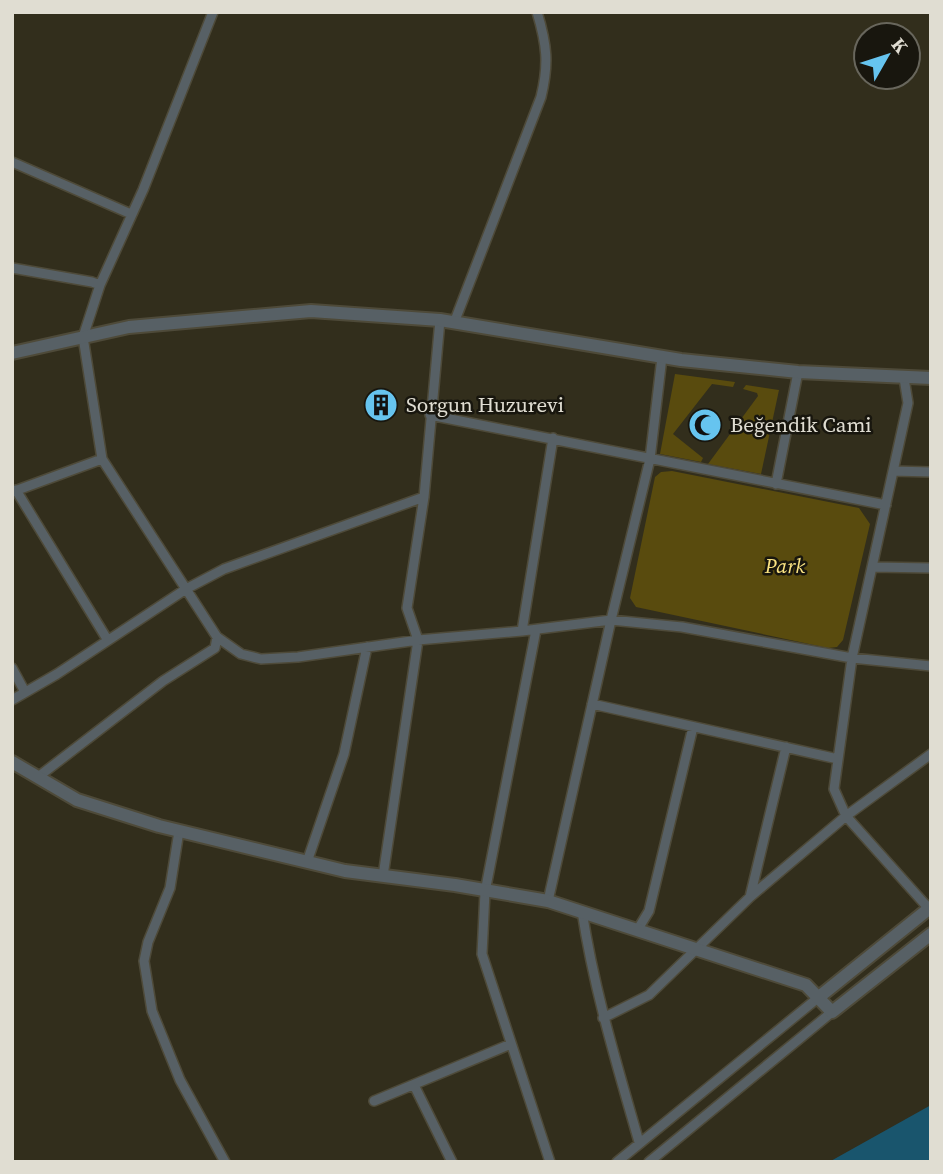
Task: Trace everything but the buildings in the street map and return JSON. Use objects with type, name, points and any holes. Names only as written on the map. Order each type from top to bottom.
[{"type":"street","points":[[213,12],[143,190],[100,285],[83,337],[102,459],[216,637],[241,654],[261,659],[298,657],[418,640],[611,620],[682,627],[852,658],[931,666]]},
{"type":"street","points":[[454,323],[541,97],[547,72],[546,43],[537,12]]},
{"type":"street","points":[[12,162],[131,214]]},
{"type":"street","points":[[12,268],[100,285]]},
{"type":"street","points":[[12,353],[129,327],[311,311],[440,320],[662,357],[798,372],[931,379]]},
{"type":"street","points":[[383,876],[418,640],[407,608],[424,497],[440,320]]},
{"type":"street","points":[[548,901],[650,459],[662,357]]},
{"type":"street","points":[[776,484],[798,372]]},
{"type":"street","points":[[617,1162],[930,909],[846,816],[834,789],[852,658],[908,403],[904,378]]},
{"type":"street","points":[[430,415],[886,505]]},
{"type":"street","points":[[522,631],[553,438]]},
{"type":"street","points":[[102,459],[14,491],[107,639]]},
{"type":"street","points":[[893,471],[931,472]]},
{"type":"street","points":[[12,700],[57,674],[186,589],[224,569],[424,497]]},
{"type":"street","points":[[872,567],[931,568]]},
{"type":"street","points":[[536,629],[485,892],[482,954],[550,1162]]},
{"type":"street","points":[[38,778],[163,681],[215,648],[216,637]]},
{"type":"street","points":[[307,862],[344,754],[367,647]]},
{"type":"street","points":[[12,668],[25,692]]},
{"type":"street","points":[[592,705],[838,759]]},
{"type":"street","points":[[638,929],[649,911],[693,727]]},
{"type":"street","points":[[750,897],[786,747]]},
{"type":"street","points":[[603,1018],[649,995],[750,897],[846,816],[931,754]]},
{"type":"street","points":[[12,762],[77,800],[179,831],[345,872],[455,885],[548,901],[582,911],[806,985],[832,1012]]},
{"type":"street","points":[[179,831],[170,888],[148,942],[144,961],[152,1011],[180,1080],[225,1162]]},
{"type":"street","points":[[582,911],[603,1018],[639,1142]]},
{"type":"street","points":[[649,1162],[852,995],[931,934]]},
{"type":"street","points":[[839,980],[852,995]]},
{"type":"street","points":[[374,1101],[511,1044]]},
{"type":"street","points":[[414,1085],[452,1162]]},
{"type":"green space","points":[[675,374],[735,382],[733,387],[712,384],[673,434],[703,458],[701,462],[660,454]]},
{"type":"green space","points":[[746,385],[779,390],[761,474],[708,464],[758,396],[757,393],[743,389]]},
{"type":"green space","name":"Park","points":[[672,471],[859,508],[870,524],[843,640],[837,647],[828,648],[636,607],[630,598],[655,477],[661,472]]},
{"type":"water","points":[[931,1105],[931,1162],[829,1162]]},
{"type":"place","name":"Sorgun Huzurevi","points":[[381,405]]},
{"type":"place","name":"Beğendik Cami","points":[[705,425]]}]
